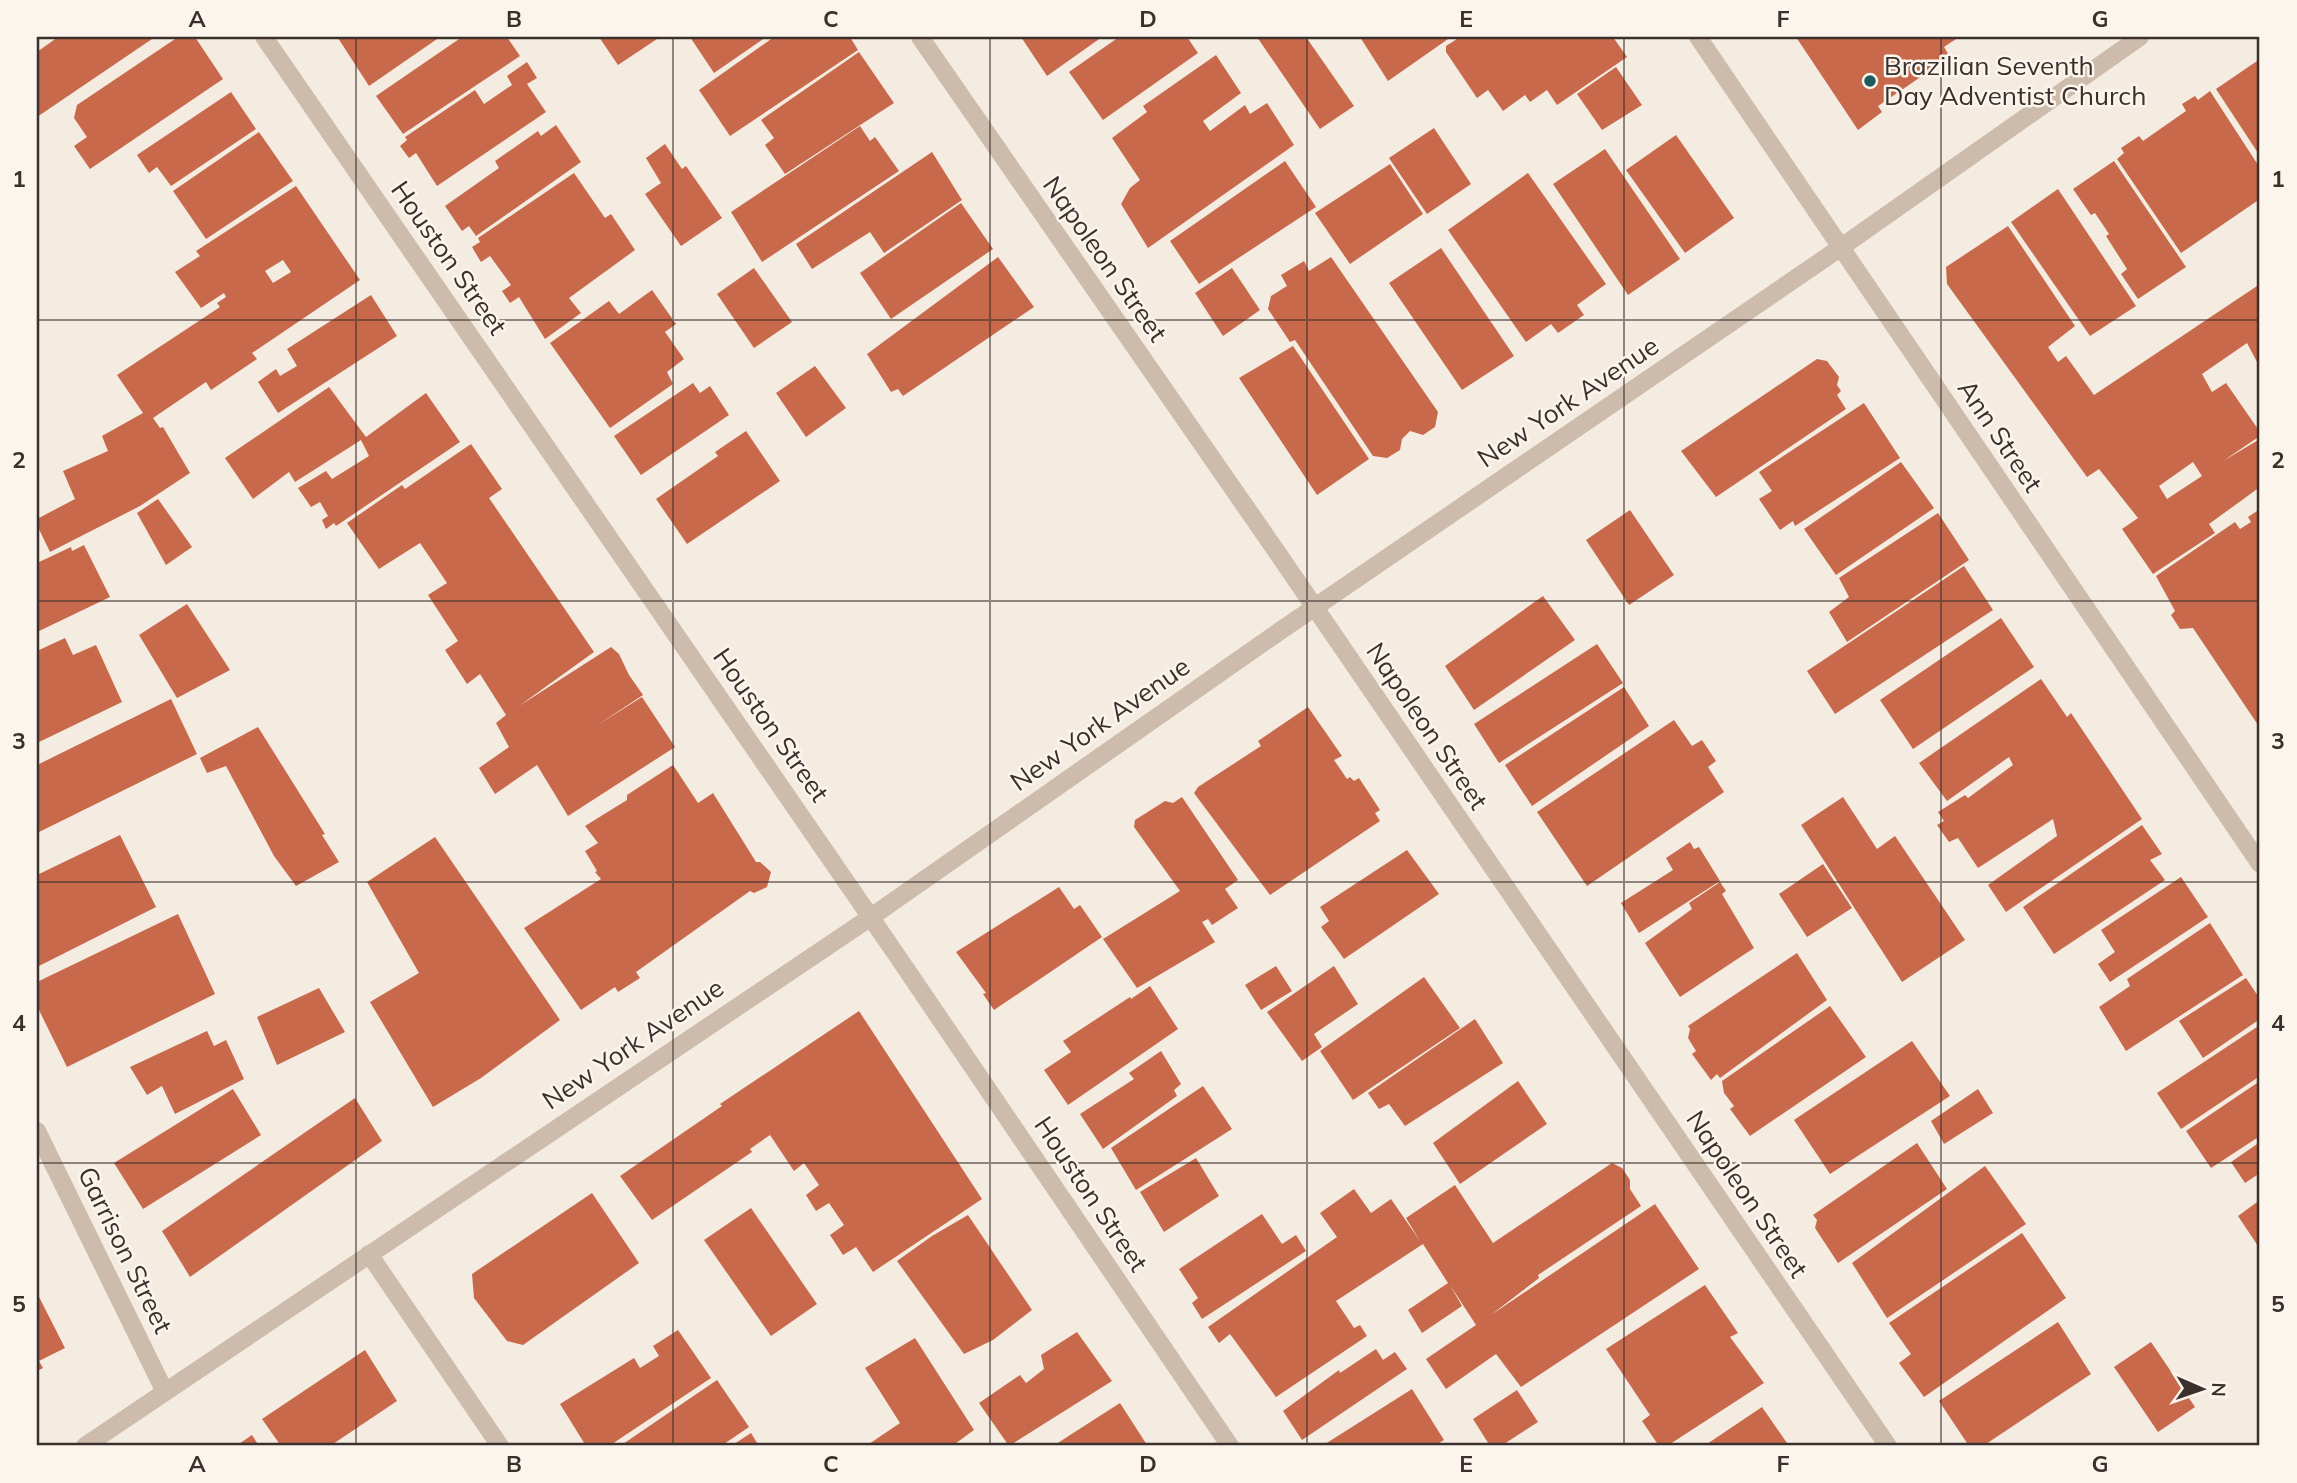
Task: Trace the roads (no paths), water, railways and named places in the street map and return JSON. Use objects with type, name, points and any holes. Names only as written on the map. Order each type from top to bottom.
[{"type":"street","name":"Houston Street","points":[[264,37],[871,916],[1230,1446]]},
{"type":"street","name":"Napoleon Street","points":[[920,37],[1888,1446]]},
{"type":"street","name":"Ann Street","points":[[1698,37],[2260,864]]},
{"type":"street","name":"New York Avenue","points":[[85,1446],[871,916],[1314,607],[1840,248],[2140,37]]},
{"type":"street","name":"Garrison Street","points":[[37,1131],[165,1392]]},
{"type":"street","points":[[369,1254],[500,1446]]},
{"type":"place","name":"Brazilian Seventh Day Adventist Church","points":[[1870,81]]}]
